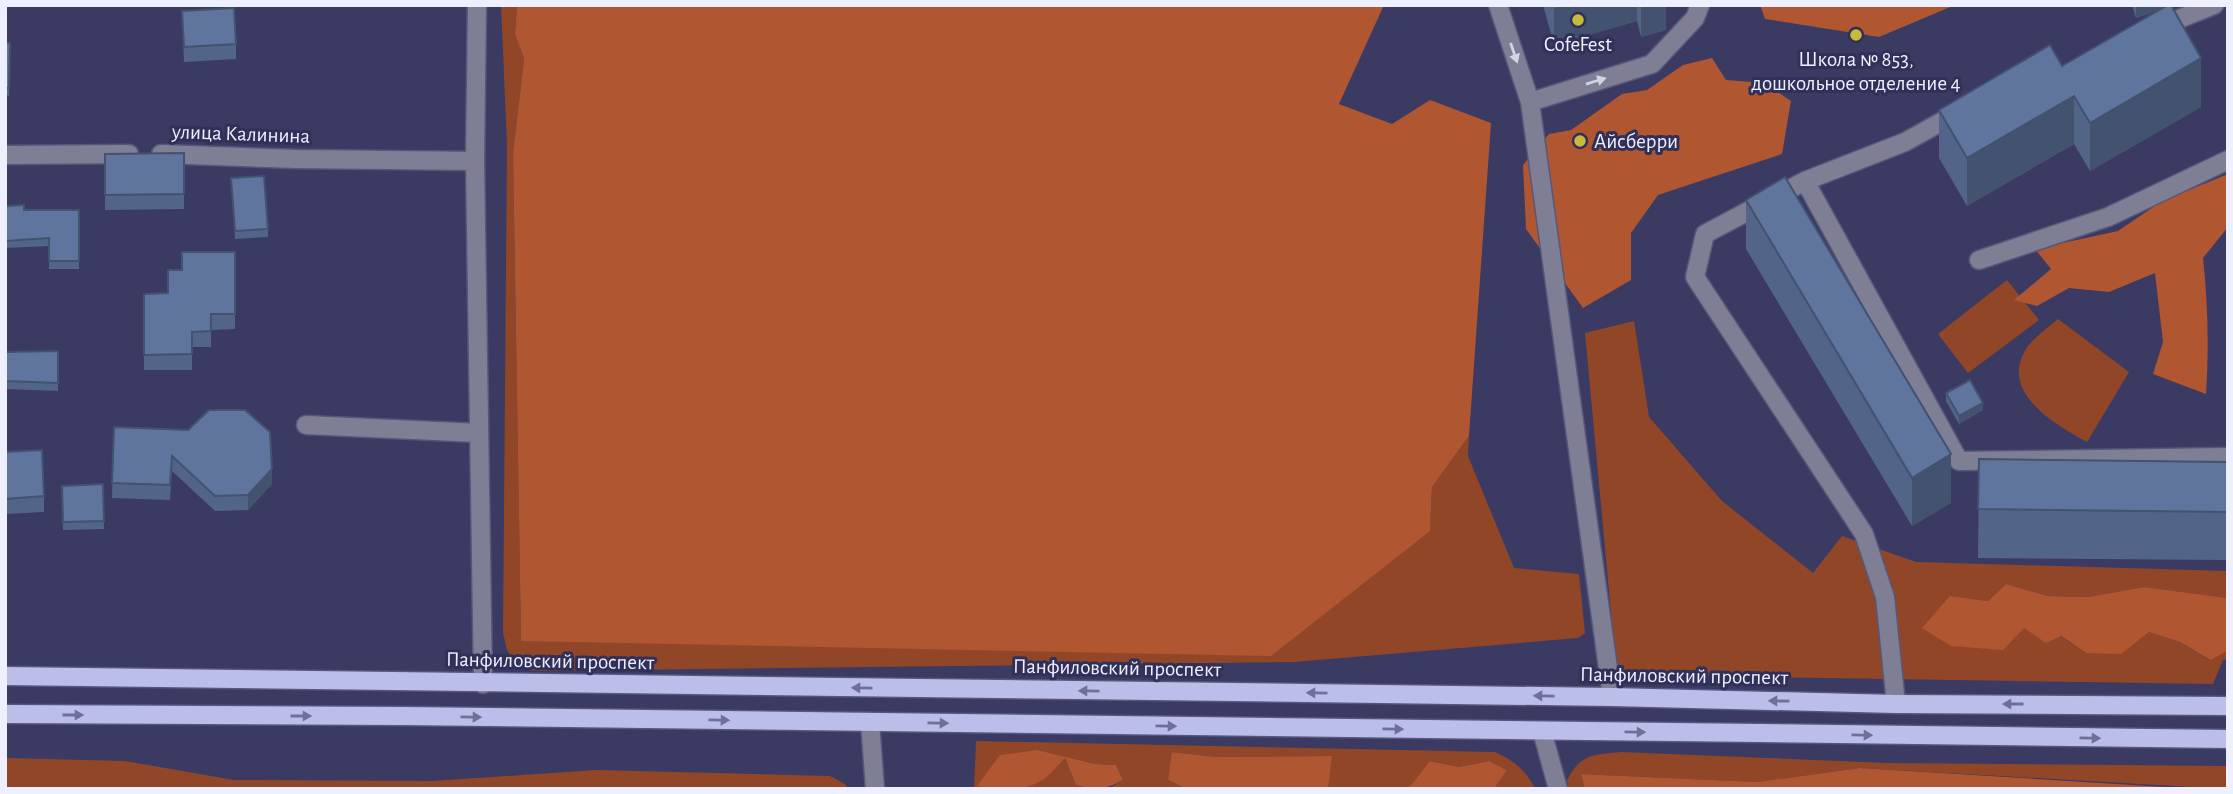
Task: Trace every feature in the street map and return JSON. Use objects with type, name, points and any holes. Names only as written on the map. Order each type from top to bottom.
[{"type":"main road","name":"Панфиловский проспект","points":[[5,676],[1612,697],[1896,704],[2228,706]]},
{"type":"main road","points":[[5,714],[389,716],[2228,739]]},
{"type":"street","points":[[477,5],[475,161],[483,684]]},
{"type":"street","points":[[1498,5],[1531,102],[1612,697]]},
{"type":"street","points":[[1531,102],[1652,64],[1695,18],[1700,5]]},
{"type":"street","points":[[2140,34],[2214,5]]},
{"type":"street","points":[[1896,704],[1885,597],[1864,534],[1695,277],[1705,234],[1805,181],[1905,142],[1970,105]]},
{"type":"street","name":"улица Калинина","points":[[5,155],[184,153],[297,159],[475,161]]},
{"type":"street","points":[[1979,260],[2108,216],[2228,160]]},
{"type":"street","points":[[1805,181],[1959,461],[2228,457]]},
{"type":"street","points":[[306,425],[479,433]]},
{"type":"street","points":[[870,722],[875,789]]},
{"type":"street","points":[[1542,731],[1558,789]]},
{"type":"shaded area","points":[[501,5],[517,5],[515,34],[524,59],[513,153],[521,641],[1430,531],[1432,487],[1469,436],[1468,456],[1514,568],[1579,574],[1585,633],[1578,638],[1294,662],[537,671],[520,668],[507,650],[503,633],[507,144]]},
{"type":"shaded area","points":[[517,5],[1384,5],[1339,104],[1392,124],[1430,100],[1491,123],[1469,436],[1432,487],[1430,531],[1271,656],[521,641],[513,153],[524,59],[515,34]]},
{"type":"shaded area","name":"Школа № 853, дошкольное отделение 4","points":[[1760,5],[1955,5],[1879,37],[1765,19]]},
{"type":"shaded area","points":[[1712,58],[1726,80],[1764,83],[1791,101],[1782,154],[1658,195],[1631,233],[1631,280],[1583,308],[1526,229],[1523,165],[1549,134],[1571,130],[1622,94],[1647,90],[1683,65]]},
{"type":"shaded area","points":[[2228,174],[2228,227],[2203,258],[2208,326],[2206,394],[2153,374],[2163,342],[2155,273],[2109,292],[2069,288],[2037,306],[2014,300],[2051,269],[2035,249],[2118,231],[2162,201]]},
{"type":"shaded area","points":[[2007,280],[2039,320],[1968,373],[1938,334]]},
{"type":"shaded area","points":[[2058,319],[2129,372],[2087,442],[2060,426],[2034,405],[2020,380],[2020,365],[2026,349]]},
{"type":"shaded area","points":[[1634,321],[1649,417],[1722,501],[1813,573],[1842,536],[1916,562],[2228,571],[2228,598],[2144,587],[2088,597],[2047,596],[2006,584],[1988,601],[1950,596],[2024,628],[2060,636],[2086,653],[2149,632],[2180,642],[2209,660],[2228,651],[2228,659],[2223,660],[2213,684],[1625,675],[1618,672],[1585,333]]},
{"type":"shaded area","points":[[2006,584],[2047,596],[2088,597],[2144,587],[2228,598],[2228,651],[2210,660],[2180,642],[2149,632],[2121,654],[2086,653],[2061,636],[2046,643],[2024,628],[2003,650],[1951,646],[1922,628],[1950,596],[1988,601]]},
{"type":"shaded area","points":[[976,741],[1495,752],[1519,767],[1535,789],[1494,789],[1507,770],[1489,761],[1459,767],[1431,761],[1405,789],[1303,789],[1327,788],[1332,756],[1216,757],[1173,752],[1168,780],[1187,789],[1109,789],[1123,780],[1116,765],[1095,764],[1038,750],[978,787],[987,789],[974,789]]},
{"type":"shaded area","points":[[1038,750],[1095,764],[1116,765],[1123,780],[1100,788],[1076,785],[1065,758],[1046,777],[1024,788],[1008,790],[977,786],[1000,755]]},
{"type":"shaded area","points":[[1172,752],[1216,757],[1332,756],[1328,788],[1187,789],[1168,780]]},
{"type":"shaded area","points":[[1620,752],[1888,763],[2228,766],[2228,789],[1860,768],[1757,782],[1581,774],[1585,789],[1569,789],[1567,780],[1572,771],[1588,757]]},
{"type":"shaded area","points":[[5,758],[125,761],[234,780],[432,781],[596,770],[830,776],[845,784],[848,789],[5,789]]},
{"type":"shaded area","points":[[1065,758],[1076,785],[1089,789],[1022,789],[1041,781]]},
{"type":"shaded area","points":[[1430,761],[1459,767],[1489,761],[1507,770],[1494,789],[1405,789]]},
{"type":"shaded area","points":[[1860,768],[2197,789],[1585,789],[1581,774],[1757,782]]},
{"type":"building","points":[[2171,5],[2201,58],[2090,123],[2074,96],[1967,158],[1939,110],[2050,45],[2062,66]]},
{"type":"building","points":[[234,8],[236,44],[184,47],[182,11]]},
{"type":"building","points":[[5,43],[10,43],[9,88],[5,88]]},
{"type":"building","points":[[184,153],[184,194],[105,195],[105,154]]},
{"type":"building","points":[[264,176],[268,229],[235,231],[231,178]]},
{"type":"building","points":[[1785,177],[1951,454],[1912,478],[1746,200]]},
{"type":"building","points":[[24,205],[24,210],[79,210],[79,261],[49,261],[49,238],[5,241],[5,206]]},
{"type":"building","points":[[182,252],[235,252],[235,314],[211,314],[211,331],[192,332],[192,354],[144,355],[144,294],[168,293],[168,270],[182,270]]},
{"type":"building","points":[[58,351],[58,383],[5,381],[5,352]]},
{"type":"building","points":[[1970,380],[1983,403],[1959,416],[1946,393]]},
{"type":"building","points":[[209,410],[245,410],[270,432],[272,469],[248,495],[215,496],[172,456],[170,485],[112,483],[114,427],[188,430]]},
{"type":"building","points":[[42,450],[44,496],[5,499],[5,452]]},
{"type":"building","points":[[1979,459],[2228,462],[2228,512],[1978,509]]},
{"type":"building","points":[[103,484],[104,521],[63,522],[62,486]]},
{"type":"place","name":"CofeFest","points":[[1578,20]]},
{"type":"place","name":"Школа № 853, дошкольное отделение 4","points":[[1856,35]]},
{"type":"place","name":"Айсберри","points":[[1580,141]]}]
